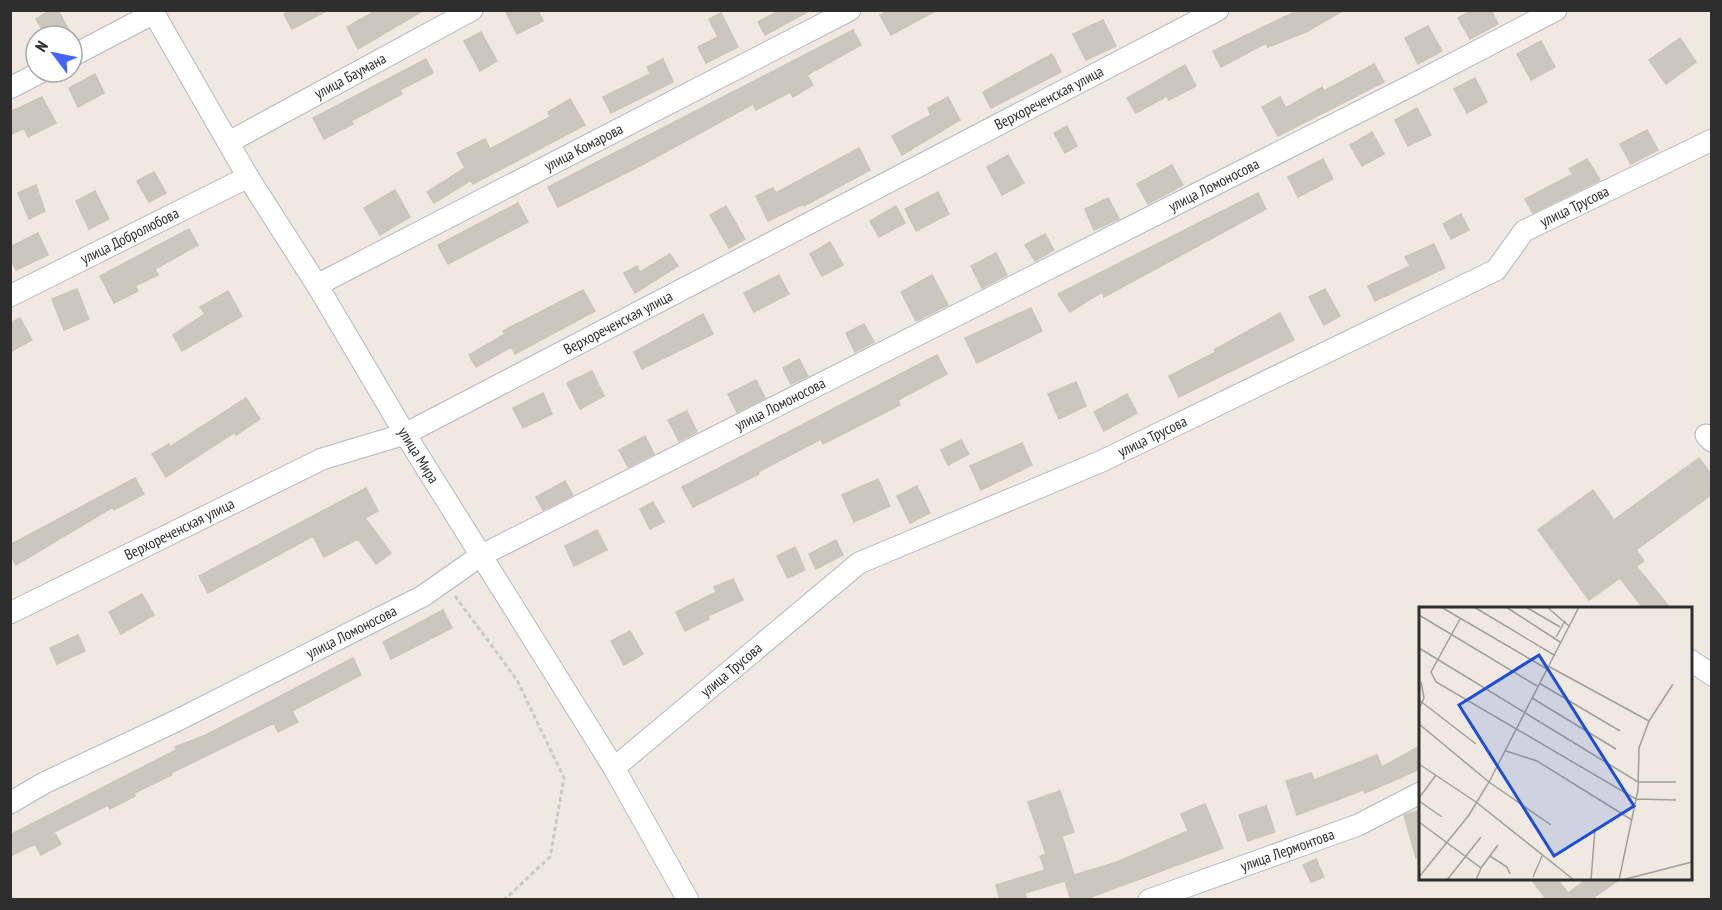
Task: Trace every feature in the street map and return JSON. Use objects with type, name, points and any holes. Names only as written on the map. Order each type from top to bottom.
[{"type":"street","name":"улица Баумана","points":[[229,142],[472,10]]},
{"type":"street","name":"улица Комарова","points":[[317,285],[850,10]]},
{"type":"street","name":"Верхореченская улица","points":[[10,613],[322,459],[405,434],[1218,10]]},
{"type":"street","name":"улица Ломоносова","points":[[10,803],[44,783],[178,720],[423,596],[480,556],[1412,86],[1556,10]]},
{"type":"street","name":"улица Мира","points":[[153,12],[248,177],[317,285],[480,556],[614,768],[688,900]]},
{"type":"street","points":[[84,49],[153,12]]},
{"type":"street","points":[[10,88],[24,81]]},
{"type":"street","name":"улица Трусова","points":[[614,768],[859,563],[1102,461],[1496,270],[1524,231],[1712,140]]},
{"type":"street","name":"улица Добролюбова","points":[[10,296],[248,177]]},
{"type":"street","points":[[1692,661],[1712,675]]},
{"type":"street","name":"улица Лермонтова","points":[[1149,900],[1358,825],[1419,794]]},
{"type":"path","points":[[444,582],[517,680],[564,777],[549,857],[504,900]]},
{"type":"building","points":[[50,10],[58,10],[66,24],[39,24],[36,19]]},
{"type":"building","points":[[292,10],[328,10],[292,29],[284,14]]},
{"type":"building","points":[[377,10],[424,10],[358,49],[347,27]]},
{"type":"building","points":[[505,10],[538,10],[543,21],[517,34]]},
{"type":"building","points":[[780,10],[811,10],[765,35],[758,22]]},
{"type":"building","points":[[889,10],[937,10],[891,35],[880,15]]},
{"type":"building","points":[[1299,10],[1344,10],[1306,32],[1268,47],[1266,43],[1221,67],[1213,51]]},
{"type":"building","points":[[1472,10],[1491,10],[1498,24],[1470,39],[1458,18]]},
{"type":"building","points":[[721,13],[738,47],[706,63],[698,47],[718,37],[709,19]]},
{"type":"building","points":[[1103,20],[1116,46],[1086,60],[1073,34]]},
{"type":"building","points":[[1428,26],[1442,51],[1418,64],[1405,38]]},
{"type":"building","points":[[853,30],[861,45],[807,75],[813,85],[793,97],[790,92],[756,110],[753,104],[636,168],[558,207],[548,187]]},
{"type":"building","points":[[481,32],[497,61],[480,71],[464,41]]},
{"type":"building","points":[[1680,38],[1696,62],[1666,84],[1649,60]]},
{"type":"building","points":[[1541,41],[1555,67],[1531,80],[1517,54]]},
{"type":"building","points":[[1052,54],[1061,72],[991,108],[983,92]]},
{"type":"building","points":[[426,59],[433,73],[400,90],[402,94],[351,121],[353,124],[324,139],[313,118]]},
{"type":"building","points":[[663,59],[673,82],[611,113],[603,97],[650,74],[647,67]]},
{"type":"building","points":[[1374,64],[1384,82],[1278,136],[1262,107],[1280,97],[1286,108],[1322,87],[1324,91]]},
{"type":"building","points":[[1185,65],[1196,86],[1169,100],[1167,96],[1136,113],[1127,98]]},
{"type":"building","points":[[95,74],[104,93],[78,107],[69,88],[76,84],[84,84],[84,80]]},
{"type":"building","points":[[1475,78],[1487,102],[1467,113],[1454,89]]},
{"type":"building","points":[[42,97],[56,123],[28,137],[24,128],[10,135],[10,112]]},
{"type":"building","points":[[948,97],[960,120],[902,155],[892,136],[931,115],[928,108]]},
{"type":"building","points":[[570,99],[585,125],[473,184],[471,180],[434,203],[427,192],[465,168],[457,153],[485,139],[490,149],[550,117],[548,112]]},
{"type":"building","points":[[1417,108],[1431,135],[1408,146],[1395,120]]},
{"type":"building","points":[[1067,126],[1077,146],[1065,153],[1054,133]]},
{"type":"building","points":[[1647,130],[1658,150],[1631,164],[1620,144]]},
{"type":"building","points":[[1372,132],[1384,154],[1362,166],[1350,145]]},
{"type":"building","points":[[859,148],[870,170],[804,206],[803,204],[768,221],[756,196],[773,188],[776,193]]},
{"type":"building","points":[[1008,155],[1024,183],[1002,195],[987,167]]},
{"type":"building","points":[[1323,159],[1333,179],[1298,197],[1288,177]]},
{"type":"building","points":[[1587,159],[1600,180],[1533,213],[1525,199],[1573,174],[1569,169]]},
{"type":"building","points":[[1172,165],[1183,185],[1148,204],[1137,184]]},
{"type":"building","points":[[154,172],[166,193],[149,202],[137,181]]},
{"type":"building","points":[[36,185],[45,211],[29,219],[18,193]]},
{"type":"building","points":[[395,190],[410,217],[380,235],[364,208]]},
{"type":"building","points":[[95,191],[109,219],[89,229],[76,201]]},
{"type":"building","points":[[938,192],[949,214],[916,231],[905,209]]},
{"type":"building","points":[[1258,193],[1266,209],[1104,297],[1102,292],[1070,312],[1058,294]]},
{"type":"building","points":[[1108,198],[1119,219],[1094,230],[1085,209]]},
{"type":"building","points":[[518,203],[528,222],[448,264],[438,245]]},
{"type":"building","points":[[726,206],[745,239],[729,248],[710,215]]},
{"type":"building","points":[[896,206],[905,223],[879,237],[870,221]]},
{"type":"building","points":[[1461,214],[1469,230],[1451,239],[1443,224]]},
{"type":"building","points":[[189,229],[198,245],[155,269],[158,275],[135,286],[138,291],[114,303],[100,276]]},
{"type":"building","points":[[38,233],[48,255],[16,270],[10,258],[10,247]]},
{"type":"building","points":[[1045,234],[1054,250],[1035,261],[1025,245]]},
{"type":"building","points":[[830,242],[843,265],[822,276],[810,254]]},
{"type":"building","points":[[1434,244],[1445,268],[1375,301],[1368,286],[1410,266],[1405,257]]},
{"type":"building","points":[[996,253],[1007,275],[982,288],[971,266]]},
{"type":"building","points":[[670,254],[678,266],[635,293],[624,273],[637,266],[640,272]]},
{"type":"building","points":[[779,275],[789,294],[754,312],[744,293]]},
{"type":"building","points":[[932,275],[948,305],[916,321],[901,292]]},
{"type":"building","points":[[77,289],[89,319],[64,330],[52,299]]},
{"type":"building","points":[[1325,289],[1340,316],[1324,325],[1309,297]]},
{"type":"building","points":[[583,290],[595,311],[515,354],[511,347],[476,367],[469,355],[505,334],[503,331]]},
{"type":"building","points":[[228,291],[242,316],[182,351],[173,335],[205,314],[200,307]]},
{"type":"building","points":[[1031,308],[1042,331],[977,363],[965,338]]},
{"type":"building","points":[[1280,313],[1294,340],[1179,397],[1169,376],[1216,352],[1214,350]]},
{"type":"building","points":[[703,314],[713,334],[642,369],[634,352]]},
{"type":"building","points":[[20,318],[32,340],[10,352],[10,323]]},
{"type":"building","points":[[864,324],[874,342],[855,352],[846,333]]},
{"type":"building","points":[[937,355],[947,374],[898,400],[900,405],[823,444],[821,439],[758,472],[759,474],[693,507],[682,487]]},
{"type":"building","points":[[799,359],[808,376],[791,384],[783,368]]},
{"type":"building","points":[[592,371],[604,396],[580,409],[567,383]]},
{"type":"building","points":[[756,380],[765,398],[737,412],[728,394]]},
{"type":"building","points":[[1076,382],[1086,406],[1059,419],[1048,394]]},
{"type":"building","points":[[543,393],[552,414],[523,428],[513,408]]},
{"type":"building","points":[[1127,394],[1137,413],[1104,431],[1094,412]]},
{"type":"building","points":[[246,398],[260,419],[236,435],[235,432],[166,477],[152,454],[169,444],[170,447]]},
{"type":"building","points":[[687,411],[697,432],[679,441],[668,420]]},
{"type":"building","points":[[645,436],[654,454],[628,467],[619,450]]},
{"type":"building","points":[[961,440],[969,454],[948,465],[941,450]]},
{"type":"building","points":[[1022,443],[1032,465],[981,490],[970,466]]},
{"type":"building","points":[[1699,458],[1712,475],[1712,494],[1636,550],[1644,561],[1636,566],[1669,607],[1642,607],[1620,578],[1589,600],[1538,530],[1593,490],[1614,520]]},
{"type":"building","points":[[135,478],[144,494],[114,510],[113,507],[16,565],[10,554],[10,545]]},
{"type":"building","points":[[878,479],[890,506],[854,522],[842,495]]},
{"type":"building","points":[[565,481],[573,495],[543,510],[536,497]]},
{"type":"building","points":[[917,486],[930,513],[910,523],[897,496]]},
{"type":"building","points":[[366,488],[378,511],[365,518],[391,553],[376,564],[358,539],[324,557],[313,536],[208,593],[199,576]]},
{"type":"building","points":[[653,502],[664,522],[650,529],[640,509]]},
{"type":"building","points":[[597,530],[607,550],[574,566],[565,546]]},
{"type":"building","points":[[836,540],[843,555],[816,569],[809,554]]},
{"type":"building","points":[[795,547],[805,570],[788,578],[777,556]]},
{"type":"building","points":[[733,579],[743,600],[708,616],[709,619],[685,631],[676,612],[716,592],[714,587]]},
{"type":"building","points":[[142,594],[154,615],[121,634],[109,612]]},
{"type":"building","points":[[443,610],[452,628],[391,659],[383,642]]},
{"type":"building","points":[[630,631],[643,654],[624,665],[611,641]]},
{"type":"building","points":[[78,635],[85,651],[57,664],[50,648]]},
{"type":"building","points":[[353,658],[361,675],[292,711],[298,722],[278,732],[274,723],[171,773],[172,775],[134,793],[135,796],[110,809],[108,805],[54,832],[61,844],[41,855],[35,844],[10,856],[10,835],[176,750],[175,747],[206,735]]},
{"type":"building","points":[[1419,747],[1419,769],[1365,793],[1363,790],[1297,815],[1286,781],[1311,773],[1314,780],[1377,755],[1382,767]]},
{"type":"building","points":[[1060,791],[1074,832],[1062,836],[1074,875],[1117,862],[1188,831],[1181,814],[1205,804],[1223,848],[1083,900],[1071,900],[1065,881],[1025,893],[1027,900],[1000,900],[996,885],[1045,870],[1040,856],[1046,854],[1028,802]]},
{"type":"building","points":[[1266,806],[1275,832],[1248,841],[1239,815]]},
{"type":"building","points":[[1419,810],[1419,857],[1416,858],[1404,815]]},
{"type":"building","points":[[1316,859],[1324,877],[1311,882],[1303,865]]},
{"type":"building","points":[[1532,880],[1558,880],[1568,893],[1587,880],[1619,880],[1590,900],[1547,900]]}]
